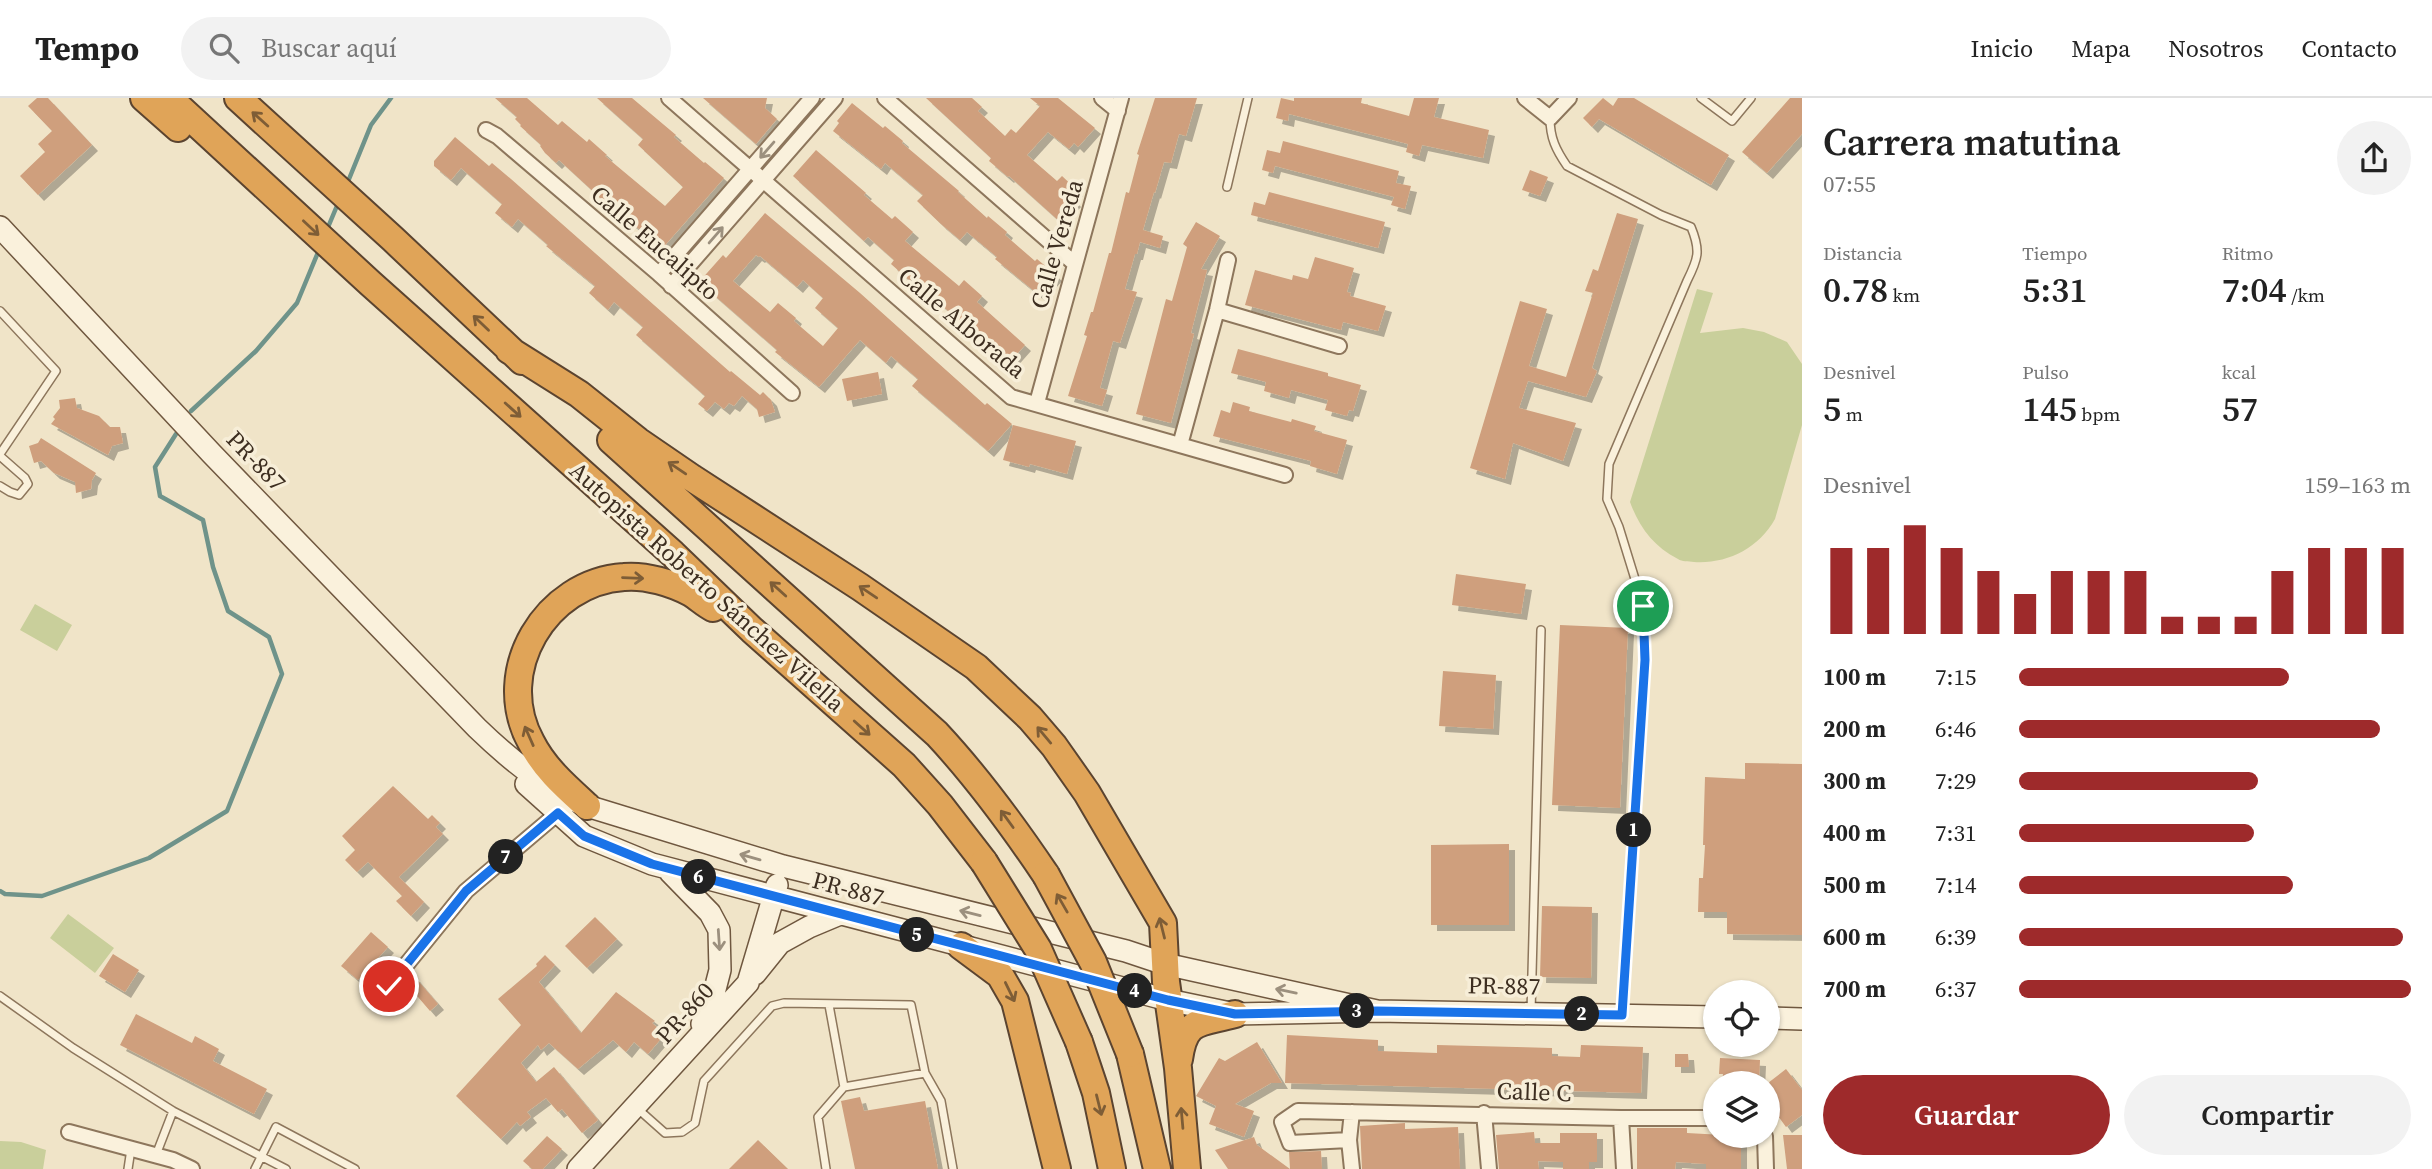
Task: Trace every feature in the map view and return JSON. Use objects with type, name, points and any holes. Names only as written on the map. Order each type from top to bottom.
[{"type":"highway","points":[[144,98],[218,163],[261,182]]},
{"type":"highway","name":"Autopista Roberto Sánchez Vilella","points":[[169,98],[370,283],[673,554],[752,630],[904,765],[946,812],[984,862],[1038,949],[1079,1042],[1096,1093],[1112,1169]]},
{"type":"highway","name":"Autopista Roberto Sánchez Vilella","points":[[237,98],[393,239],[509,349],[937,734],[959,758],[1046,875],[1093,962],[1130,1054],[1157,1169]]},
{"type":"highway","points":[[509,349],[579,394],[638,441],[692,478],[860,587],[976,667],[1030,718],[1068,764],[1163,923],[1168,1000],[1178,1068],[1186,1169]]},
{"type":"highway","points":[[587,806],[556,778],[541,758],[530,742],[520,714],[520,667],[530,640],[547,613],[568,596],[592,583],[626,576],[645,578],[686,591],[752,630]]},
{"type":"highway","points":[[961,946],[1000,975],[1015,1001],[1057,1169]]},
{"type":"highway","points":[[1178,1068],[1186,1030],[1235,1014]]},
{"type":"street","name":"Calle Alborada","points":[[669,98],[1011,397],[1285,475]]},
{"type":"street","points":[[659,274],[812,98]]},
{"type":"street","points":[[671,286],[835,98]]},
{"type":"street","points":[[885,98],[1075,264]]},
{"type":"street","points":[[1102,98],[1119,105]]},
{"type":"street","points":[[1525,98],[1550,118],[1569,98]]},
{"type":"street","name":"Calle Vereda","points":[[1037,403],[1119,105]]},
{"type":"street","name":"Calle Eucalipto","points":[[486,130],[497,135],[659,274],[792,393]]},
{"type":"street","name":"PR-887","points":[[0,227],[212,454],[477,728],[500,750],[564,797],[783,866],[1126,951],[1165,964],[1377,1011]]},
{"type":"street","points":[[1180,445],[1228,260]]},
{"type":"street","points":[[1217,310],[1339,346]]},
{"type":"street","name":"PR-887","points":[[477,728],[507,767],[584,836],[666,868],[1168,1000],[1235,1014],[1377,1011],[1703,1017]]},
{"type":"street","points":[[389,986],[466,891],[558,813]]},
{"type":"street","name":"PR-860","points":[[578,1169],[747,983],[783,866]]},
{"type":"street","points":[[666,868],[710,913],[719,930],[720,970],[712,1001],[693,1043]]},
{"type":"street","points":[[747,983],[780,943],[840,914]]},
{"type":"street","points":[[1780,1018],[1802,1019]]},
{"type":"street","name":"Calle C","points":[[1349,1140],[1290,1143],[1282,1122],[1298,1111],[1703,1118]]},
{"type":"street","points":[[1352,1112],[1349,1140],[1352,1169]]},
{"type":"street","points":[[1484,1114],[1489,1169]]},
{"type":"street","points":[[1621,1118],[1624,1169]]},
{"type":"street","points":[[69,1132],[173,1160],[192,1169]]},
{"type":"street","points":[[1765,1148],[1766,1169]]},
{"type":"lane","points":[[1227,187],[1248,98]]},
{"type":"lane","points":[[1701,98],[1732,121],[1751,98]]},
{"type":"lane","points":[[1550,118],[1550,136],[1567,166],[1661,215],[1690,227],[1696,240],[1698,259],[1609,464],[1607,499],[1619,527],[1643,606],[1645,660],[1622,1015]]},
{"type":"lane","points":[[0,311],[56,371],[0,455],[28,484],[19,495],[0,486]]},
{"type":"lane","points":[[1531,1013],[1541,630]]},
{"type":"lane","points":[[0,996],[74,1048],[173,1111],[286,1169]]},
{"type":"lane","points":[[635,1106],[665,1133],[682,1132],[695,1123],[705,1081],[772,1006],[784,1003],[911,1005],[925,1073],[941,1101],[954,1169]]},
{"type":"lane","points":[[829,1005],[844,1087]]},
{"type":"lane","points":[[826,1169],[818,1117],[844,1087],[925,1073]]},
{"type":"lane","points":[[156,1155],[173,1111]]},
{"type":"lane","points":[[255,1169],[276,1127],[355,1169]]},
{"type":"lane","points":[[128,1169],[131,1148]]},
{"type":"green space","points":[[1697,289],[1713,293],[1700,333],[1743,328],[1764,332],[1787,342],[1802,364],[1802,425],[1775,519],[1751,546],[1730,557],[1706,562],[1681,561],[1662,549],[1643,528],[1630,502]]},
{"type":"green space","points":[[35,604],[72,625],[57,651],[20,630]]},
{"type":"green space","points":[[68,914],[114,948],[95,973],[50,938]]},
{"type":"green space","points":[[0,1141],[21,1142],[46,1150],[43,1169],[0,1169]]},
{"type":"building","points":[[37,98],[48,98],[92,145],[38,195],[20,176],[45,152],[38,144],[52,131],[28,106]]},
{"type":"building","points":[[495,98],[527,98],[558,125],[562,121],[587,142],[589,139],[607,155],[605,156],[665,206],[683,187],[638,145],[643,139],[597,98],[632,98],[724,178],[660,251],[641,234],[643,232],[609,206],[559,160],[556,163],[545,153],[541,145],[520,126],[515,119],[517,117]]},
{"type":"building","points":[[703,98],[767,98],[765,108],[777,119],[756,144]]},
{"type":"building","points":[[926,98],[972,98],[982,107],[978,111],[1005,136],[1011,129],[1016,133],[1040,106],[1030,98],[1058,98],[1095,128],[1078,147],[1074,143],[1069,149],[1048,132],[1027,155],[1057,181],[1062,176],[1077,190],[1071,197],[1075,201],[1058,220],[989,161],[991,158]]},
{"type":"building","points":[[1155,98],[1197,98],[1186,136],[1179,134],[1171,163],[1164,162],[1154,192],[1143,230],[1163,236],[1160,248],[1140,242],[1135,254],[1125,289],[1137,292],[1120,343],[1113,341],[1100,388],[1107,390],[1102,406],[1068,396]]},
{"type":"building","points":[[1281,98],[1294,101],[1294,98],[1362,98],[1361,103],[1409,116],[1414,98],[1439,98],[1434,117],[1489,130],[1483,158],[1422,145],[1419,156],[1406,152],[1408,144],[1289,114],[1288,121],[1276,118]]},
{"type":"building","points":[[1603,98],[1613,106],[1618,98],[1634,98],[1729,155],[1711,185],[1599,119],[1592,127],[1583,118]]},
{"type":"building","points":[[1790,98],[1802,98],[1802,134],[1767,173],[1742,152]]},
{"type":"building","points":[[852,103],[903,141],[902,143],[987,218],[988,216],[1007,232],[1005,235],[1056,275],[1039,295],[967,232],[960,240],[941,224],[917,201],[923,195],[885,163],[881,169],[833,131],[839,123],[837,121]]},
{"type":"building","points":[[455,137],[489,166],[492,163],[511,179],[730,372],[760,395],[763,392],[771,400],[775,412],[759,417],[757,409],[742,396],[734,406],[729,403],[724,409],[715,402],[707,411],[698,404],[705,396],[636,335],[643,327],[614,302],[608,310],[589,293],[595,286],[518,219],[512,227],[495,213],[502,204],[461,168],[451,180],[434,166],[434,161]]},
{"type":"building","points":[[1283,141],[1399,171],[1396,183],[1411,186],[1405,209],[1391,205],[1394,197],[1275,166],[1273,173],[1262,170],[1267,150],[1280,153]]},
{"type":"building","points":[[816,150],[892,219],[895,216],[913,232],[905,241],[959,286],[964,280],[982,296],[977,302],[1025,345],[1008,364],[912,279],[910,281],[891,264],[894,260],[868,237],[864,241],[793,176]]},
{"type":"building","points":[[1530,170],[1548,177],[1540,196],[1522,190]]},
{"type":"building","points":[[1269,192],[1385,222],[1378,248],[1251,215],[1254,202],[1265,205]]},
{"type":"building","points":[[765,213],[860,293],[985,405],[987,403],[1012,424],[988,451],[912,386],[918,379],[891,356],[886,363],[860,340],[819,387],[775,352],[777,350],[699,282],[723,255],[726,258]],"holes":[[[756,255],[797,287],[803,280],[823,298],[815,308],[838,328],[823,346],[778,303],[770,312],[733,281]]]},
{"type":"building","points":[[1617,213],[1638,219],[1592,368],[1597,371],[1586,397],[1528,381],[1519,408],[1576,423],[1563,461],[1513,443],[1505,479],[1470,468],[1520,301],[1547,309],[1529,366],[1566,377],[1593,293],[1585,291],[1593,269],[1598,271]]},
{"type":"building","points":[[1196,222],[1220,236],[1201,269],[1207,270],[1171,423],[1136,414],[1166,299],[1172,301],[1187,247],[1183,244]]},
{"type":"building","points":[[1315,257],[1354,268],[1347,292],[1351,293],[1350,296],[1386,306],[1378,331],[1343,322],[1341,330],[1245,305],[1255,270],[1292,280],[1293,275],[1308,279]]},
{"type":"building","points":[[1238,349],[1328,373],[1328,376],[1361,385],[1353,411],[1349,410],[1347,416],[1325,410],[1328,400],[1291,390],[1289,398],[1264,391],[1266,382],[1231,373]]},
{"type":"building","points":[[878,372],[882,394],[847,401],[842,379]]},
{"type":"building","points":[[75,398],[77,408],[99,416],[110,427],[120,427],[123,443],[112,446],[108,455],[51,424],[60,408],[59,400]]},
{"type":"building","points":[[1233,402],[1250,407],[1249,411],[1316,426],[1314,431],[1347,440],[1337,474],[1310,466],[1311,461],[1213,436],[1221,410],[1230,413]]},
{"type":"building","points":[[1013,425],[1076,441],[1067,474],[1003,460]]},
{"type":"building","points":[[41,438],[96,473],[91,489],[76,493],[75,482],[54,473],[41,461],[34,463],[29,446],[38,443]]},
{"type":"building","points":[[1456,574],[1526,584],[1521,614],[1452,605]]},
{"type":"building","points":[[1560,625],[1628,628],[1620,808],[1552,805]]},
{"type":"building","points":[[1443,671],[1496,675],[1493,729],[1439,726]]},
{"type":"building","points":[[1745,763],[1802,764],[1802,935],[1727,934],[1727,912],[1698,912],[1699,878],[1703,878],[1705,845],[1705,777],[1745,779]]},
{"type":"building","points":[[393,786],[428,819],[432,815],[440,823],[436,827],[443,834],[399,877],[424,902],[411,916],[396,901],[402,896],[368,862],[357,872],[345,860],[355,850],[342,836]]},
{"type":"building","points":[[1509,844],[1509,925],[1431,925],[1431,845]]},
{"type":"building","points":[[1542,906],[1592,907],[1591,978],[1540,977]]},
{"type":"building","points":[[595,917],[617,939],[587,968],[565,946]]},
{"type":"building","points":[[371,932],[388,947],[358,980],[341,966]]},
{"type":"building","points":[[113,954],[139,970],[125,992],[99,976]]},
{"type":"building","points":[[545,955],[555,965],[539,982],[581,1033],[616,992],[655,1021],[652,1023],[665,1034],[648,1054],[634,1042],[626,1052],[613,1040],[578,1069],[549,1043],[541,1050],[538,1045],[521,1063],[536,1082],[554,1067],[598,1120],[582,1133],[562,1109],[558,1112],[546,1098],[527,1112],[531,1117],[520,1126],[517,1122],[501,1139],[456,1096],[521,1025],[498,999],[537,966]]},
{"type":"building","points":[[414,976],[438,1004],[430,1011],[406,983]]},
{"type":"building","points":[[136,1014],[192,1043],[195,1036],[219,1049],[213,1061],[267,1089],[254,1114],[120,1045]]},
{"type":"building","points":[[1287,1035],[1378,1040],[1378,1051],[1437,1053],[1437,1045],[1552,1048],[1552,1056],[1580,1057],[1581,1045],[1643,1047],[1641,1093],[1285,1083]]},
{"type":"building","points":[[1257,1042],[1282,1083],[1271,1083],[1235,1104],[1254,1111],[1244,1137],[1209,1124],[1216,1106],[1196,1096],[1219,1058],[1225,1061]]},
{"type":"building","points":[[1675,1054],[1688,1054],[1689,1067],[1675,1067]]},
{"type":"building","points":[[1720,1058],[1760,1060],[1760,1071],[1719,1071]]},
{"type":"building","points":[[1786,1069],[1802,1090],[1802,1115],[1786,1127],[1780,1119],[1780,1074]]},
{"type":"building","points":[[860,1097],[864,1111],[925,1101],[938,1169],[855,1169],[841,1101]]},
{"type":"building","points":[[1405,1123],[1405,1129],[1458,1127],[1460,1169],[1362,1169],[1360,1126]]},
{"type":"building","points":[[1637,1128],[1687,1128],[1687,1133],[1703,1134],[1703,1148],[1741,1148],[1741,1169],[1706,1169],[1706,1164],[1676,1162],[1675,1169],[1637,1169]]},
{"type":"building","points":[[1534,1132],[1535,1143],[1560,1143],[1560,1133],[1597,1133],[1597,1162],[1589,1162],[1589,1169],[1563,1169],[1563,1162],[1538,1161],[1539,1169],[1499,1169],[1496,1135]]},
{"type":"building","points":[[1783,1135],[1802,1135],[1802,1169],[1787,1169]]},
{"type":"building","points":[[547,1136],[562,1149],[543,1169],[532,1169],[523,1161]]},
{"type":"building","points":[[1254,1137],[1257,1145],[1290,1169],[1228,1169],[1215,1150]]},
{"type":"building","points":[[758,1140],[788,1169],[729,1169]]},
{"type":"building","points":[[1321,1151],[1322,1169],[1290,1169],[1289,1152]]},
{"type":"waterway","points":[[347,184],[371,125],[391,98]]},
{"type":"waterway","points":[[326,232],[339,201]]},
{"type":"waterway","points":[[191,411],[256,351],[297,303],[319,250]]},
{"type":"waterway","points":[[0,891],[5,894],[42,896],[149,858],[227,811],[282,674],[269,637],[228,611],[213,567],[203,520],[160,496],[155,467],[176,434]]},
{"type":"route","points":[[389,986],[466,891],[558,813],[584,836],[652,864],[1168,1000],[1235,1014],[1377,1011],[1622,1015],[1645,660],[1643,606]]}]
